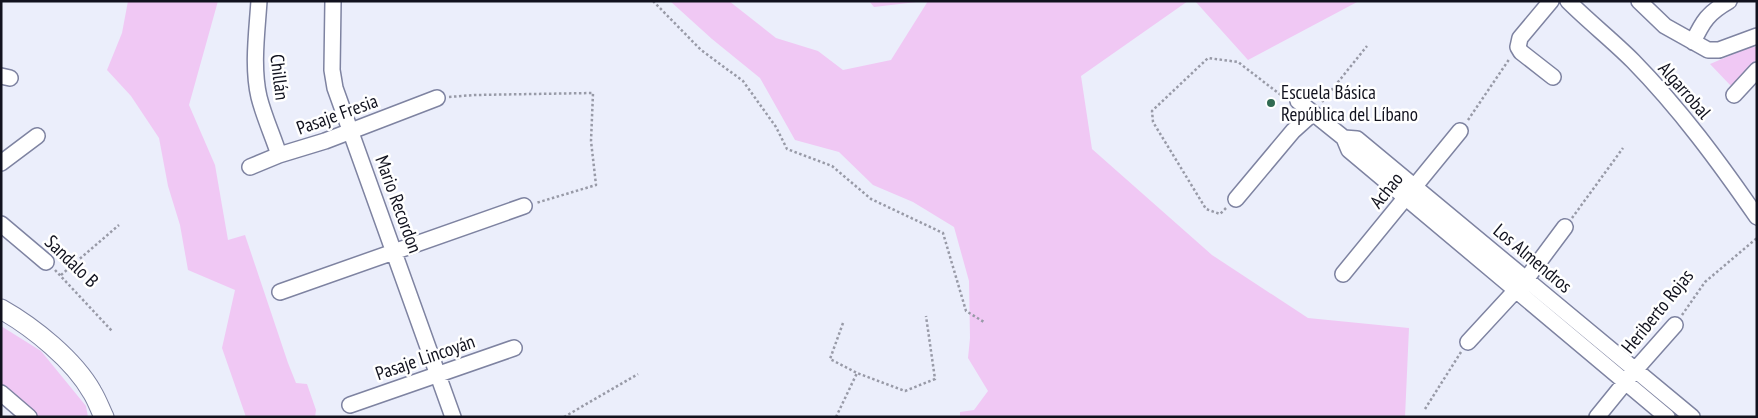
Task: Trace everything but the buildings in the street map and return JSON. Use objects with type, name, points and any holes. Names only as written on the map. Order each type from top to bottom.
[{"type":"street","name":"Chillán","points":[[260,1],[256,56],[259,97],[279,155]]},
{"type":"street","name":"Mario Recordon","points":[[333,1],[332,70],[335,88],[454,417]]},
{"type":"street","points":[[1551,1],[1520,38],[1518,47],[1521,52],[1553,77]]},
{"type":"street","name":"Algarrobal","points":[[1568,1],[1633,61],[1688,123],[1725,170],[1757,217]]},
{"type":"street","points":[[1639,1],[1665,26],[1708,50],[1719,50],[1757,36]]},
{"type":"street","points":[[1692,42],[1703,21],[1711,12],[1729,1]]},
{"type":"street","points":[[1734,95],[1757,70]]},
{"type":"street","name":"Pasaje Fresia","points":[[250,167],[438,98]]},
{"type":"street","name":"Los Almendros","points":[[1298,101],[1344,138],[1357,139],[1516,290],[1667,417]]},
{"type":"street","points":[[1236,198],[1293,130],[1313,113]]},
{"type":"street","name":"Achao","points":[[1343,274],[1460,131]]},
{"type":"street","points":[[1,163],[37,136]]},
{"type":"street","name":"Los Almendros","points":[[1411,192],[1526,278],[1692,417]]},
{"type":"street","points":[[280,292],[524,206]]},
{"type":"street","name":"Sandalo B","points":[[1,224],[46,262]]},
{"type":"street","points":[[1468,342],[1516,290],[1565,227]]},
{"type":"street","points":[[1,309],[23,322],[64,357],[92,391],[104,417]]},
{"type":"street","name":"Heriberto Rojas","points":[[1597,417],[1675,325]]},
{"type":"street","name":"Pasaje Lincoyán","points":[[350,405],[514,348]]},
{"type":"street","points":[[1,393],[29,417]]},
{"type":"path","points":[[653,1],[701,50],[743,81],[776,127],[787,149],[832,166],[871,199],[943,233],[966,311],[984,322]]},
{"type":"path","points":[[1313,113],[1367,46]]},
{"type":"path","points":[[1460,131],[1518,47]]},
{"type":"path","points":[[1220,214],[1206,209],[1153,122],[1152,111],[1208,58],[1238,62],[1292,104],[1298,101]]},
{"type":"path","points":[[438,98],[474,95],[593,93],[591,141],[596,185],[524,206]]},
{"type":"path","points":[[1565,227],[1623,148]]},
{"type":"path","points":[[61,274],[119,225]]},
{"type":"path","name":"Heriberto Rojas","points":[[1675,325],[1705,282],[1757,238]]},
{"type":"path","name":"Sandalo B","points":[[46,262],[61,274],[112,331]]},
{"type":"path","points":[[843,324],[830,359],[857,373],[905,391],[936,379],[926,316]]},
{"type":"path","points":[[1426,409],[1468,342]]},
{"type":"path","points":[[836,417],[857,373]]},
{"type":"path","points":[[564,417],[638,374]]},
{"type":"shaded area","points":[[128,1],[218,1],[189,105],[215,165],[228,240],[245,235],[288,363],[296,383],[307,384],[316,410],[315,417],[246,417],[222,348],[235,290],[188,270],[180,225],[168,186],[159,138],[131,96],[107,70],[122,33]]},
{"type":"shaded area","points":[[670,1],[729,1],[776,38],[818,51],[843,70],[891,60],[928,1],[1188,1],[1081,76],[1092,149],[1212,255],[1308,318],[1409,328],[1405,417],[960,417],[960,412],[974,410],[988,391],[968,358],[970,338],[969,281],[954,227],[913,202],[873,185],[839,152],[795,140],[760,78],[712,39]]},
{"type":"shaded area","points":[[869,1],[925,1],[874,7]]},
{"type":"shaded area","points":[[1195,1],[1359,1],[1248,60]]},
{"type":"shaded area","points":[[1750,47],[1757,47],[1757,59],[1731,86],[1710,64]]},
{"type":"shaded area","points":[[1,326],[41,351],[86,406],[88,417],[32,417],[1,389]]},
{"type":"place","name":"Escuela Básica República del Líbano","points":[[1271,103]]}]
